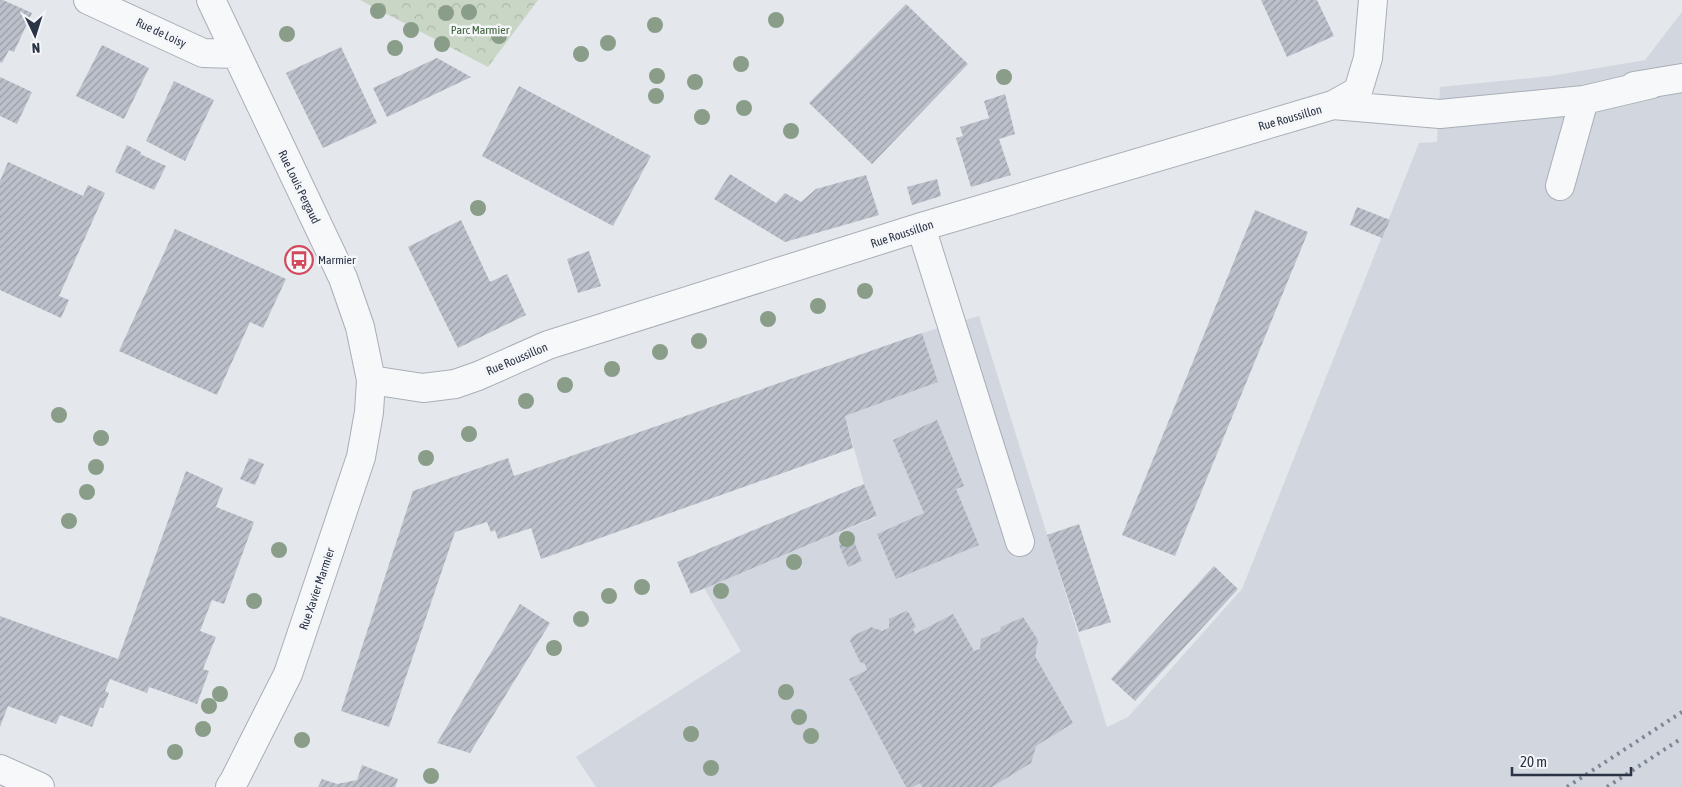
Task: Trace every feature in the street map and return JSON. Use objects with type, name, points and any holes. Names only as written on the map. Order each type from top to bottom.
[{"type":"street","name":"Rue de Loisy","points":[[88,0],[203,53],[236,54]]},
{"type":"street","name":"Rue Louis Pergaud","points":[[211,0],[343,278],[360,327],[371,380]]},
{"type":"street","points":[[1333,105],[1358,91],[1368,58],[1373,0]]},
{"type":"street","points":[[1440,114],[1584,100],[1682,78]]},
{"type":"street","points":[[1440,114],[1652,84]]},
{"type":"street","points":[[1560,186],[1584,100]]},
{"type":"street","name":"Rue Roussillon","points":[[371,380],[423,388],[455,384],[478,376],[548,345],[920,227],[1333,105],[1440,114]]},
{"type":"street","points":[[920,227],[1020,542]]},
{"type":"street","name":"Rue Xavier Marmier","points":[[230,787],[288,674],[361,457],[369,412],[371,380]]},
{"type":"street","points":[[0,769],[40,787]]},
{"type":"shaded area","points":[[1682,12],[1682,787],[596,787],[576,757],[741,651],[704,588],[877,517],[864,484],[845,416],[938,382],[922,333],[979,316],[1107,727],[1128,717],[1242,589],[1419,143],[1437,142],[1440,87],[1551,76],[1645,60]]},
{"type":"green space","name":"Parc Marmier","points":[[360,0],[538,0],[488,67]]},
{"type":"building","points":[[0,0],[32,13],[14,52],[9,50],[2,63],[0,62]]},
{"type":"building","points":[[1261,0],[1317,0],[1334,36],[1287,57]]},
{"type":"building","points":[[906,4],[968,64],[872,164],[809,103]]},
{"type":"building","points":[[102,45],[149,68],[124,119],[76,96]]},
{"type":"building","points":[[341,47],[377,123],[323,148],[286,73]]},
{"type":"building","points":[[437,58],[471,77],[387,117],[373,88]]},
{"type":"building","points":[[0,77],[32,92],[17,124],[0,116]]},
{"type":"building","points":[[174,81],[214,100],[185,161],[146,141]]},
{"type":"building","points":[[519,86],[651,156],[613,226],[482,156]]},
{"type":"building","points":[[1005,94],[1015,134],[999,139],[1011,175],[971,187],[956,138],[963,136],[960,127],[989,118],[984,101]]},
{"type":"building","points":[[127,145],[141,152],[140,154],[166,166],[154,190],[115,172]]},
{"type":"building","points":[[8,162],[83,196],[88,185],[105,193],[59,296],[69,300],[61,318],[0,290],[0,181]]},
{"type":"building","points":[[730,174],[776,203],[785,193],[801,202],[816,189],[866,175],[879,215],[785,242],[714,199]]},
{"type":"building","points":[[937,179],[941,196],[912,205],[907,187]]},
{"type":"building","points":[[1357,207],[1390,220],[1382,238],[1350,225]]},
{"type":"building","points":[[1255,210],[1308,232],[1175,556],[1122,535]]},
{"type":"building","points":[[461,220],[490,282],[507,274],[526,315],[458,348],[408,247]]},
{"type":"building","points":[[175,229],[286,279],[263,328],[250,322],[217,395],[119,351]]},
{"type":"building","points":[[589,251],[601,286],[578,293],[567,259]]},
{"type":"building","points":[[922,333],[938,382],[845,416],[853,448],[541,559],[531,528],[498,539],[495,530],[491,532],[487,522],[455,532],[389,727],[341,711],[413,491],[508,458],[514,476]]},
{"type":"building","points":[[937,420],[964,486],[956,489],[979,545],[896,579],[877,534],[924,513],[893,440]]},
{"type":"building","points":[[249,458],[264,464],[255,485],[240,479]]},
{"type":"building","points":[[186,471],[223,488],[216,507],[254,522],[224,604],[212,600],[200,631],[216,637],[203,669],[209,671],[197,704],[149,687],[147,693],[110,679],[105,691],[109,693],[103,708],[100,707],[92,727],[60,715],[56,724],[8,706],[0,727],[0,616],[118,659]]},
{"type":"building","points":[[864,484],[877,516],[691,594],[677,562]]},
{"type":"building","points":[[1079,524],[1111,622],[1079,632],[1047,535]]},
{"type":"building","points":[[853,539],[862,561],[848,567],[839,545]]},
{"type":"building","points":[[1214,566],[1238,589],[1135,701],[1111,679]]},
{"type":"building","points":[[520,604],[550,623],[470,753],[437,743]]},
{"type":"building","points":[[906,611],[916,627],[913,629],[915,634],[953,614],[974,651],[980,649],[981,639],[1000,631],[1001,627],[1023,617],[1038,640],[1035,656],[1073,723],[1036,746],[1031,763],[992,787],[922,787],[920,783],[913,787],[906,787],[849,679],[867,670],[865,664],[860,662],[850,641],[853,636],[871,627],[882,631],[889,628],[889,619]]},
{"type":"building","points":[[362,765],[398,779],[395,787],[318,787],[322,779],[337,784],[357,780]]},
{"type":"railway","points":[[1567,787],[1682,712]]},
{"type":"railway","points":[[1607,787],[1682,738]]},
{"type":"place","name":"Marmier","points":[[299,260]]}]
